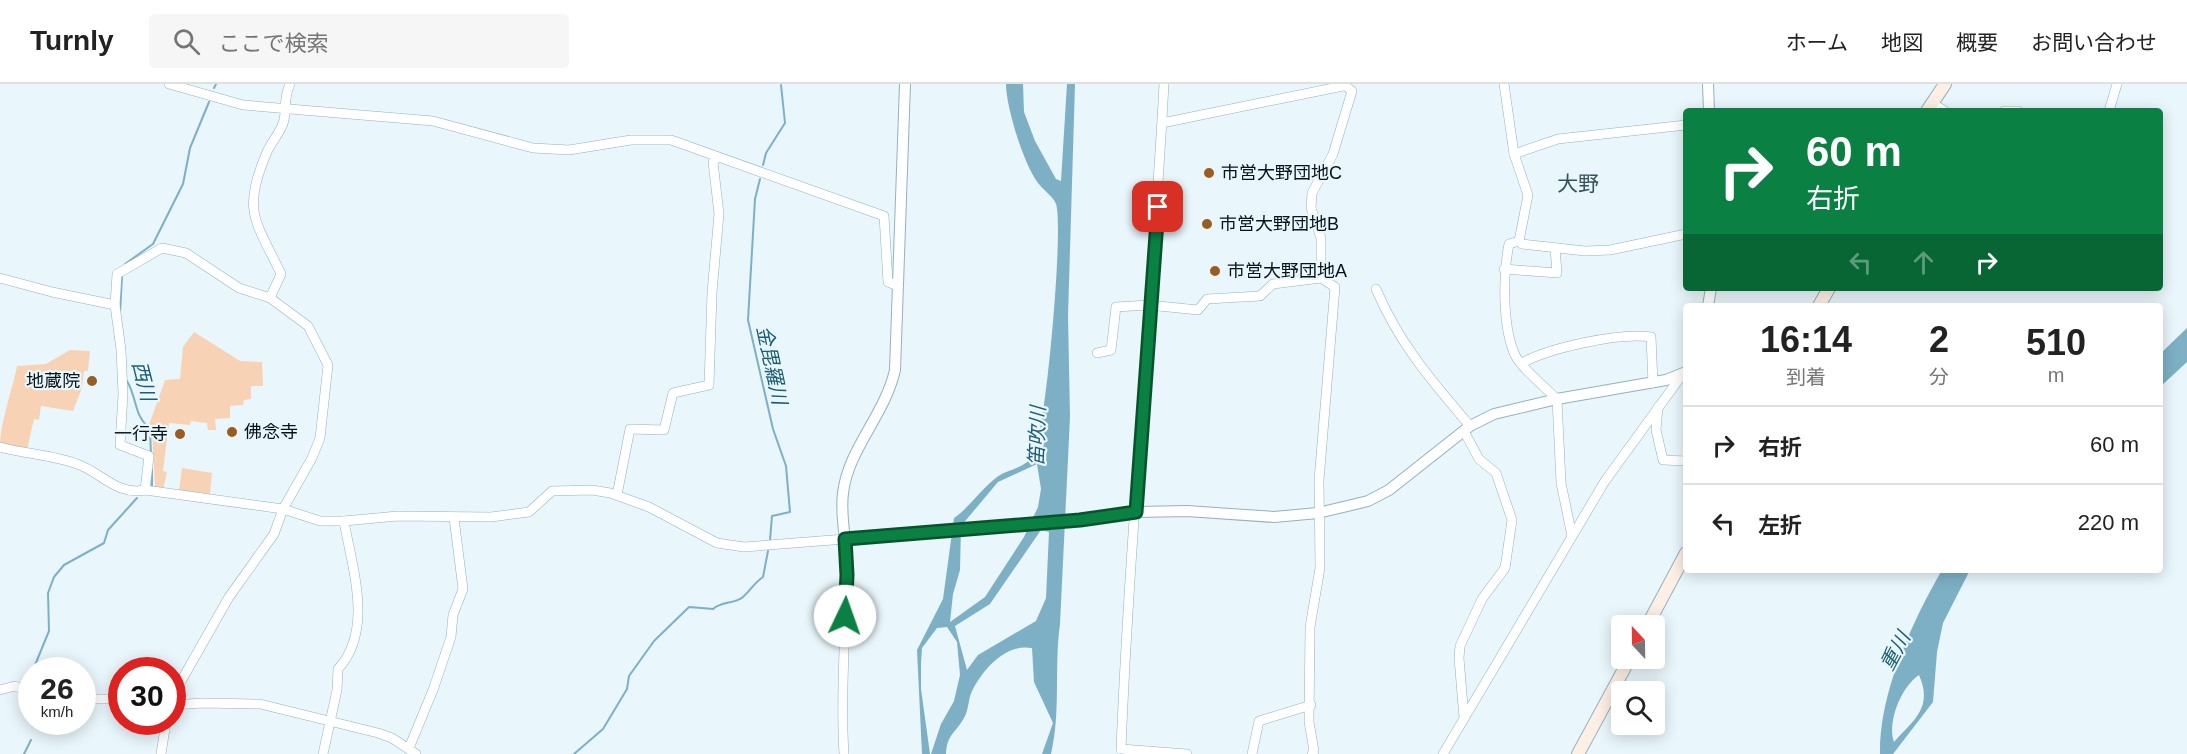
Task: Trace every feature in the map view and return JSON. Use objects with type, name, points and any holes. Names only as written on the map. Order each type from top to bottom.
[{"type":"main road","points":[[1929,107],[1945,84]]},
{"type":"main road","points":[[1653,615],[1683,559]]},
{"type":"main road","points":[[1578,754],[1624,669]]},
{"type":"street","points":[[169,84],[243,105],[433,121],[533,148],[569,150],[631,140],[671,140],[884,216],[888,282],[898,286]]},
{"type":"street","points":[[270,298],[280,274],[256,226],[252,203],[267,152],[284,120],[284,98],[290,84]]},
{"type":"street","points":[[844,754],[842,687],[847,575],[842,509],[848,472],[887,398],[895,370],[905,84]]},
{"type":"street","points":[[1164,84],[1157,225],[1149,305],[1121,749],[1187,754]]},
{"type":"street","points":[[1504,84],[1514,154],[1528,195],[1519,241]]},
{"type":"street","points":[[1708,84],[1709,108]]},
{"type":"street","points":[[2110,108],[2117,84]]},
{"type":"street","points":[[1162,123],[1343,85],[1352,91],[1333,154],[1312,194],[1311,208],[1321,238],[1321,278]]},
{"type":"street","points":[[1514,154],[1558,139],[1683,125]]},
{"type":"street","points":[[616,495],[630,429],[664,430],[673,393],[709,385],[712,292],[719,214],[713,162],[717,158]]},
{"type":"street","points":[[1519,241],[1522,244],[1555,248],[1610,250],[1683,235]]},
{"type":"street","points":[[1519,241],[1509,244],[1504,269],[1504,299],[1516,356],[1557,399],[1561,483],[1572,536]]},
{"type":"street","points":[[145,490],[149,456],[120,445],[122,350],[115,305],[117,274],[162,248],[186,253],[239,288],[270,298],[308,326],[328,365],[320,438],[283,509],[274,534],[229,597],[186,672]]},
{"type":"street","points":[[1504,269],[1557,273],[1555,248]]},
{"type":"street","points":[[0,278],[115,305]]},
{"type":"street","points":[[1097,353],[1110,350],[1116,307],[1149,305],[1198,310],[1207,299],[1260,296],[1274,284],[1321,278],[1335,287],[1318,513],[1320,568],[1310,627],[1312,754]]},
{"type":"street","points":[[1376,288],[1400,339],[1467,429],[1479,459],[1496,473],[1512,520],[1505,568],[1482,599],[1460,646],[1464,719]]},
{"type":"street","points":[[1522,363],[1534,356],[1624,335],[1651,337],[1653,383]]},
{"type":"street","points":[[0,447],[78,464],[115,486],[137,492],[145,490],[283,509],[320,520],[344,521],[398,516],[454,518],[529,512],[552,491],[592,490],[616,495],[649,507],[717,543],[744,547],[1080,520],[1136,512],[1187,512],[1274,517],[1318,513],[1368,501],[1389,490],[1467,429],[1494,414],[1557,399],[1653,383],[1683,374]]},
{"type":"street","points":[[1443,754],[1605,481],[1683,375]]},
{"type":"street","points":[[1658,407],[1656,430],[1663,460],[1683,461]]},
{"type":"street","points":[[186,704],[260,704],[378,733],[412,751],[451,637],[453,615],[463,589],[454,518]]},
{"type":"street","points":[[323,754],[332,722],[338,669],[348,658],[358,626],[357,597],[344,521]]},
{"type":"street","points":[[0,690],[18,687]]},
{"type":"street","points":[[1252,754],[1259,721],[1311,705]]},
{"type":"street","points":[[161,754],[164,735]]},
{"type":"shaded area","points":[[194,332],[240,361],[262,362],[263,386],[251,386],[251,399],[244,400],[243,405],[230,406],[230,418],[215,419],[216,430],[208,430],[207,423],[191,421],[190,425],[169,423],[163,471],[167,472],[163,490],[155,488],[152,428],[149,425],[165,380],[180,379],[183,347]]},
{"type":"shaded area","points":[[70,350],[90,351],[88,371],[84,371],[82,388],[73,411],[41,406],[39,420],[34,419],[26,454],[0,447],[4,417],[17,366],[46,364]]},
{"type":"shaded area","points":[[182,468],[212,473],[210,494],[179,490]]},
{"type":"water","points":[[1006,84],[1023,84],[1024,112],[1035,141],[1056,179],[1061,181],[1067,84],[1075,84],[1068,316],[1070,417],[1054,738],[1051,754],[1042,754],[1053,723],[1034,682],[1032,648],[1022,648],[996,659],[982,674],[972,691],[966,715],[950,738],[946,754],[931,754],[941,724],[954,701],[960,675],[957,642],[947,627],[937,628],[922,648],[921,689],[930,754],[922,754],[917,650],[943,599],[954,518],[997,477],[1031,458],[1039,437],[1044,408],[1056,287],[1058,220],[1053,198],[1038,183],[1027,163],[1017,135]],"holes":[[[1037,464],[1041,489],[1038,507],[1024,537],[985,597],[950,622],[953,594],[960,570],[961,526],[998,482]],[[1041,530],[1049,532],[1046,598],[1036,621],[978,655],[967,670],[955,626],[990,604]]]},
{"type":"water","points":[[2187,328],[2187,362],[2163,384],[2163,351]]},
{"type":"water","points":[[1940,573],[1968,573],[1943,623],[1937,652],[1933,702],[1893,754],[1880,754],[1881,731],[1891,683],[1920,612]],"holes":[[[1919,675],[1924,696],[1920,712],[1894,742],[1892,725],[1897,706],[1901,696]]]},
{"type":"waterway","name":"西川","points":[[214,88],[216,84]]},
{"type":"waterway","name":"金毘羅川","points":[[763,165],[766,153],[785,123],[781,85]]},
{"type":"waterway","name":"西川","points":[[125,264],[153,244],[183,184],[190,148],[209,102]]},
{"type":"waterway","name":"金毘羅川","points":[[760,179],[755,199],[748,320],[773,429],[786,466],[790,512],[772,516],[770,540]]},
{"type":"waterway","name":"西川","points":[[120,313],[122,277]]},
{"type":"waterway","name":"西川","points":[[127,381],[138,412],[150,429],[151,455]]},
{"type":"waterway","name":"西川","points":[[152,470],[152,487]]},
{"type":"waterway","name":"西川","points":[[38,657],[49,631],[48,593],[54,577],[64,565],[104,543],[108,530],[137,498]]},
{"type":"waterway","name":"金毘羅川","points":[[574,754],[603,729],[627,689],[629,676],[654,641],[689,607],[713,609],[743,597],[763,577],[768,551]]},
{"type":"waterway","name":"西川","points":[[24,754],[31,740]]},
{"type":"place","name":"市営大野団地C","points":[[1209,173]]},
{"type":"place","name":"市営大野団地B","points":[[1207,224]]},
{"type":"place","name":"市営大野団地A","points":[[1215,271]]},
{"type":"place","name":"地蔵院","points":[[92,381]]},
{"type":"place","name":"佛念寺","points":[[232,432]]},
{"type":"place","name":"一行寺","points":[[180,434]]},
{"type":"district","name":"大野","points":[[1578,183]]},
{"type":"route","points":[[845,616],[847,575],[845,539],[1080,520],[1136,512],[1135,495],[1158,207]]},
{"type":"water label","name":"笛吹川","points":[[1037,436]]},
{"type":"water label","name":"重川","points":[[1895,651]]}]
